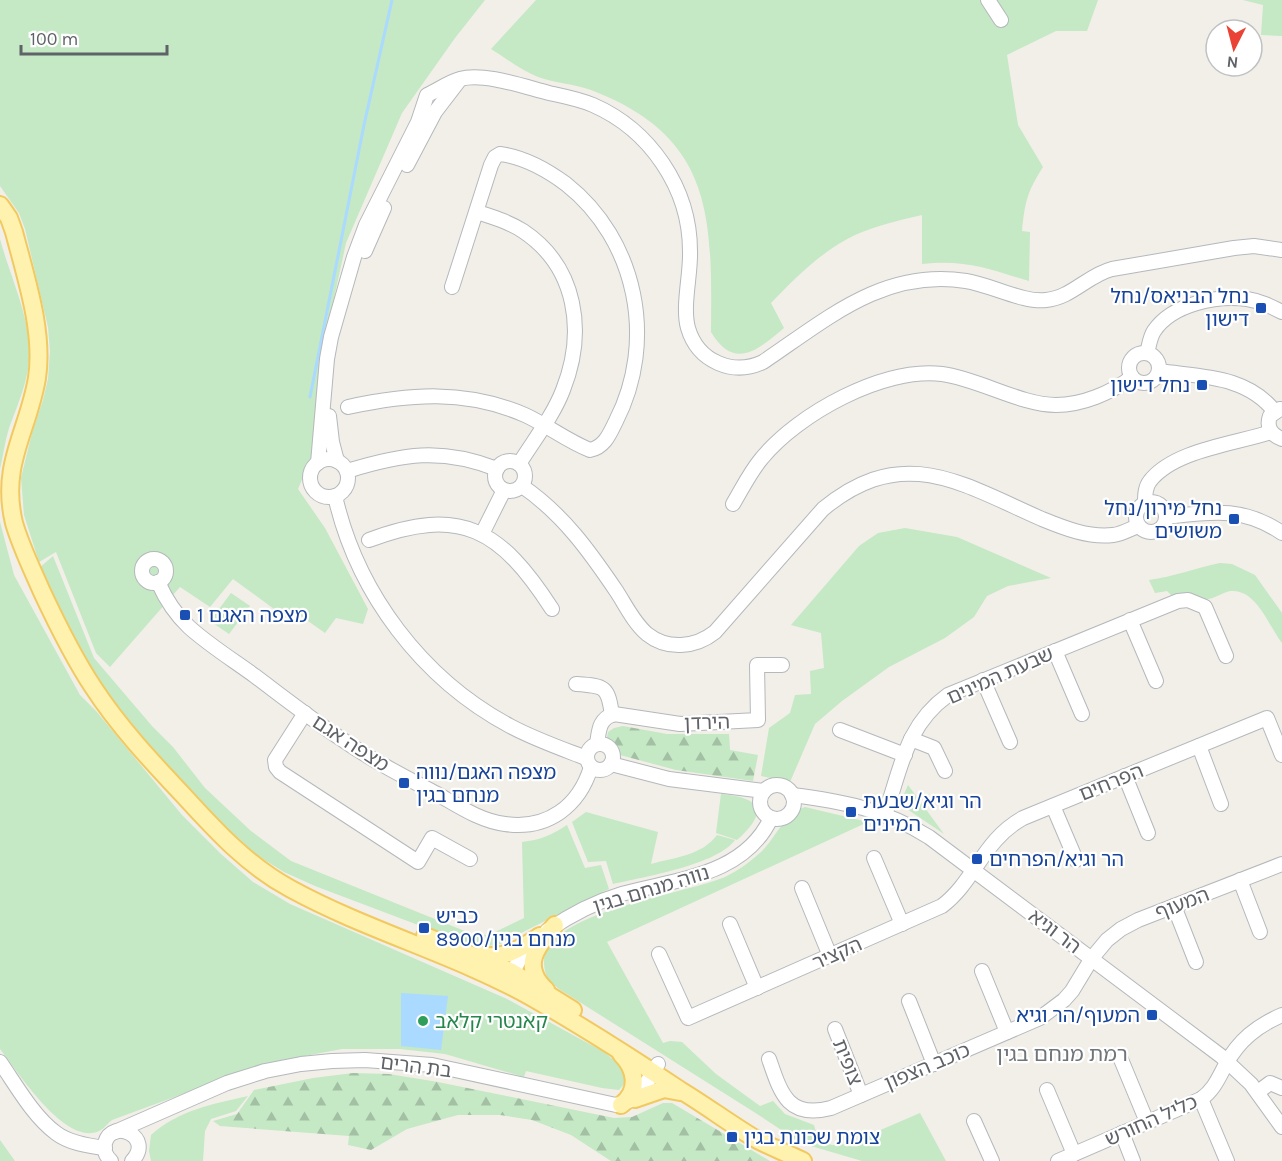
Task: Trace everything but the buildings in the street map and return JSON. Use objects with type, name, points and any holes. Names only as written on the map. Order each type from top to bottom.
[{"type":"main road","points":[[0,205],[9,218],[14,232],[37,329],[39,351],[32,397],[21,429],[10,477],[10,496],[18,537],[65,639],[98,695],[154,764],[211,826],[241,854],[272,877],[322,905],[464,964],[510,978],[555,998],[656,1068],[808,1161]]},
{"type":"main road","points":[[241,854],[290,884],[483,956],[495,957],[514,952],[540,936]]},
{"type":"main road","points":[[555,926],[537,946],[532,961],[536,978],[555,998]]},
{"type":"main road","points":[[454,947],[510,978],[616,1049],[656,1068],[686,1093],[751,1136],[803,1161]]},
{"type":"main road","points":[[616,1049],[630,1066],[634,1082],[633,1092],[628,1102]]},
{"type":"main road","points":[[628,1102],[664,1089],[686,1093]]},
{"type":"street","points":[[987,0],[1001,20]]},
{"type":"street","points":[[318,463],[327,359],[354,257],[366,225],[418,122],[427,94],[461,79],[482,78],[591,104],[616,117],[652,148],[669,173],[687,218],[690,250],[688,327],[699,349],[717,364],[728,368],[752,368],[858,299],[879,290],[915,280],[967,281],[1027,299],[1045,300],[1064,295],[1101,272],[1112,269],[1234,248],[1254,246],[1282,250]]},
{"type":"street","points":[[337,461],[330,426],[330,398],[341,338],[363,258],[384,207],[435,112],[461,79]]},
{"type":"street","points":[[348,407],[404,397],[431,395],[456,397],[506,408],[590,450],[601,446],[619,416],[634,367],[638,326],[634,301],[622,258],[607,227],[579,195],[547,171],[519,158],[500,154],[495,157],[452,287]]},
{"type":"street","points":[[477,212],[508,222],[536,241],[555,262],[570,290],[575,322],[571,367],[563,390],[519,464]]},
{"type":"street","points":[[1147,353],[1154,331],[1166,319],[1181,309],[1200,302],[1245,299],[1264,303],[1282,312]]},
{"type":"street","points":[[1147,353],[1157,360],[1159,370],[1150,382],[1140,382],[1132,377],[1129,369],[1130,361],[1136,355],[1147,353]]},
{"type":"street","points":[[1145,503],[1149,481],[1181,459],[1201,451],[1276,435],[1268,420],[1278,410],[1260,395],[1238,384],[1220,379],[1159,370]]},
{"type":"street","points":[[733,504],[761,459],[797,424],[822,408],[885,380],[915,374],[941,374],[1056,405],[1077,402],[1103,394],[1132,377]]},
{"type":"street","points":[[347,471],[379,461],[428,454],[470,459],[497,469]]},
{"type":"street","points":[[325,459],[337,461],[344,465],[347,471],[348,482],[344,490],[335,496],[318,494],[312,486],[310,473],[318,463],[325,459]]},
{"type":"street","points":[[507,461],[519,464],[525,474],[522,486],[512,491],[504,490],[495,477],[497,469],[507,461]]},
{"type":"street","points":[[522,486],[540,498],[568,525],[640,627],[661,642],[679,645],[698,642],[715,632],[823,509],[841,494],[873,478],[909,473],[944,477],[1061,527],[1090,534],[1114,535],[1138,526]]},
{"type":"street","points":[[482,534],[504,490]]},
{"type":"street","points":[[335,496],[348,540],[368,583],[398,630],[428,665],[465,697],[490,714],[602,770],[611,764],[613,757],[611,749],[603,743],[597,744],[588,750],[589,762]]},
{"type":"street","points":[[1145,503],[1158,504],[1164,509],[1166,517],[1163,526],[1155,531],[1146,531],[1138,526],[1136,515],[1145,503]]},
{"type":"street","points":[[1166,517],[1222,511],[1262,521],[1282,533]]},
{"type":"street","points":[[369,540],[393,531],[428,524],[457,526],[482,534],[517,563],[552,609]]},
{"type":"street","name":"מצפה אגם","points":[[158,582],[171,608],[190,628],[341,739],[389,769],[480,817],[504,824],[531,824],[555,816],[575,800],[582,790],[589,762]]},
{"type":"street","name":"שבעת המינים","points":[[885,814],[911,739],[924,716],[948,695],[1178,601],[1188,600],[1205,606],[1226,656]]},
{"type":"street","points":[[1130,620],[1156,681]]},
{"type":"street","points":[[1055,651],[1082,714]]},
{"type":"street","name":"הירדן","points":[[612,715],[680,724],[758,720],[757,665],[782,665]]},
{"type":"street","points":[[983,680],[1010,742]]},
{"type":"street","points":[[576,684],[597,685],[604,688],[610,698],[612,715],[601,722],[597,744]]},
{"type":"street","points":[[305,712],[275,760],[279,772],[418,862],[432,838],[470,859]]},
{"type":"street","name":"הפרחים","points":[[972,869],[998,836],[1010,825],[1267,718],[1282,755]]},
{"type":"street","points":[[840,730],[905,755]]},
{"type":"street","points":[[911,739],[934,748],[945,771]]},
{"type":"street","points":[[1199,746],[1221,804]]},
{"type":"street","points":[[611,764],[676,781],[764,791]]},
{"type":"street","points":[[1125,776],[1148,833]]},
{"type":"street","points":[[778,785],[788,789],[792,795],[794,804],[789,814],[779,819],[771,818],[761,808],[764,791],[772,786],[778,785]]},
{"type":"street","name":"הר וגיא","points":[[792,795],[848,803],[885,814],[929,837],[1228,1061],[1258,1092],[1282,1127]]},
{"type":"street","points":[[1053,806],[1076,860]]},
{"type":"street","name":"נווה מנחם בגין","points":[[510,978],[529,946],[555,926],[600,902],[699,875],[731,862],[758,840],[771,818]]},
{"type":"street","points":[[874,858],[902,924]]},
{"type":"street","name":"המעוף","points":[[1092,958],[1107,940],[1138,920],[1282,864]]},
{"type":"street","name":"הקציר","points":[[659,954],[688,1018],[932,911],[950,900],[972,869]]},
{"type":"street","points":[[1240,880],[1260,932]]},
{"type":"street","points":[[802,888],[830,956]]},
{"type":"street","points":[[1174,906],[1196,962]]},
{"type":"street","points":[[730,924],[757,988]]},
{"type":"street","name":"כוכב הצפון","points":[[769,1059],[779,1088],[787,1102],[805,1111],[816,1112],[831,1108],[1040,1018],[1072,991],[1092,958]]},
{"type":"street","points":[[982,971],[1007,1032]]},
{"type":"street","points":[[909,1001],[934,1064]]},
{"type":"street","name":"כליל החורש","points":[[1058,1161],[1201,1099],[1215,1084],[1240,1041],[1266,1022],[1282,1015]]},
{"type":"street","name":"צופית","points":[[835,1029],[861,1095]]},
{"type":"street","points":[[1120,1058],[1147,1122]]},
{"type":"street","name":"בת הרים","points":[[115,1132],[227,1083],[265,1071],[301,1064],[365,1060],[432,1065],[605,1104],[628,1102]]},
{"type":"street","points":[[0,1062],[30,1104],[55,1132],[108,1155],[106,1140],[115,1132],[130,1133],[138,1140],[137,1156]]},
{"type":"street","points":[[628,1102],[656,1068]]},
{"type":"street","points":[[1258,1092],[1270,1083],[1282,1088]]},
{"type":"street","points":[[1047,1089],[1074,1154]]},
{"type":"street","points":[[1201,1099],[1227,1161]]},
{"type":"street","name":"בת הרים","points":[[137,1156],[144,1126],[159,1112]]},
{"type":"street","points":[[974,1121],[992,1161]]},
{"type":"street","points":[[1122,1133],[1134,1161]]},
{"type":"green space","points":[[0,0],[485,0],[402,113],[346,243],[328,326],[315,406],[315,449],[298,489],[325,528],[368,609],[363,624],[336,618],[325,633],[291,609],[285,617],[233,579],[210,607],[180,587],[110,667],[96,653],[56,552],[39,562],[24,515],[21,478],[48,379],[50,351],[48,327],[25,229],[19,213],[0,186]]},
{"type":"green space","points":[[536,0],[1098,0],[1087,31],[1056,31],[1007,55],[1018,125],[1043,167],[1030,191],[1023,221],[1022,231],[1030,232],[1029,281],[964,264],[922,264],[922,215],[913,217],[855,235],[832,248],[800,274],[771,303],[784,328],[756,349],[737,354],[728,351],[711,332],[710,252],[706,217],[698,186],[683,157],[662,131],[632,109],[591,90],[532,74],[491,49]]},
{"type":"green space","points":[[1243,0],[1282,0],[1282,36],[1264,35],[1263,5]]},
{"type":"green space","points":[[0,239],[27,330],[29,365],[21,397],[9,428],[0,469]]},
{"type":"green space","points":[[0,522],[14,575],[80,695],[96,711],[182,815],[221,854],[253,882],[290,904],[507,999],[604,1052],[624,1069],[625,1083],[619,1090],[526,1071],[524,1077],[445,1054],[400,1049],[342,1049],[267,1063],[112,1120],[97,1132],[84,1133],[56,1117],[42,1103],[0,1049]]},
{"type":"green space","points":[[905,528],[957,537],[1051,578],[1008,586],[987,596],[974,617],[945,638],[889,667],[842,701],[815,724],[790,782],[761,776],[769,728],[790,713],[795,695],[811,694],[810,671],[824,668],[821,633],[791,625],[859,546],[878,533]]},
{"type":"green space","points":[[53,556],[94,658],[173,747],[205,788],[251,831],[291,861],[472,934],[489,935],[524,918],[522,842],[546,837],[567,825],[585,868],[601,865],[609,889],[508,941],[492,946],[479,946],[471,945],[315,886],[284,872],[253,853],[229,834],[171,772],[114,701],[85,661],[38,569]]},
{"type":"green space","points":[[1220,563],[1232,564],[1255,575],[1282,613],[1282,643],[1255,602],[1240,592],[1231,591],[1205,599],[1171,595],[1167,591],[1155,593],[1149,580]]},
{"type":"green space","points":[[231,593],[250,606],[229,634],[210,621]]},
{"type":"green space","points":[[623,726],[667,734],[729,734],[730,750],[758,755],[753,781],[676,770],[620,755],[606,742],[608,732]]},
{"type":"green space","points":[[908,785],[944,834],[904,807],[902,799]]},
{"type":"green space","points":[[721,794],[746,799],[756,808],[757,814],[753,822],[737,840],[716,833]]},
{"type":"green space","points":[[805,807],[868,822],[607,942],[663,1043],[682,1042],[716,1074],[760,1106],[773,1101],[785,1114],[814,1125],[818,1140],[832,1145],[848,1144],[920,1113],[946,1161],[862,1161],[801,1143],[559,989],[546,974],[544,962],[550,944],[567,930],[592,917],[727,876],[761,852],[786,820]]},
{"type":"green space","points":[[586,812],[658,832],[651,864],[696,852],[717,835],[735,840],[726,849],[696,863],[660,874],[613,884],[606,861],[588,862],[572,822]]},
{"type":"green space","points":[[353,1073],[389,1074],[438,1082],[614,1118],[632,1117],[663,1103],[672,1103],[770,1161],[611,1161],[571,1135],[532,1120],[500,1115],[458,1115],[407,1129],[371,1150],[348,1145],[349,1136],[220,1126],[213,1121],[237,1114],[254,1090],[313,1078]]},
{"type":"green space","points":[[248,1096],[236,1111],[211,1119],[205,1131],[203,1161],[151,1161],[149,1151],[151,1135],[162,1126],[197,1109]]},
{"type":"green space","points":[[0,1140],[15,1161],[0,1161]]},
{"type":"water","name":"קאנטרי קלאב","points":[[401,993],[448,996],[441,1050],[401,1046]]},
{"type":"waterway","points":[[310,397],[364,125],[392,0]]},
{"type":"place","name":"נחל הבניאס/נחל דישון","points":[[1261,308]]},
{"type":"place","name":"נחל דישון","points":[[1202,385]]},
{"type":"place","name":"נחל מירון/נחל משושים","points":[[1234,519]]},
{"type":"place","name":"מצפה האגם 1","points":[[185,615]]},
{"type":"place","name":"מצפה האגם/נווה מנחם בגין","points":[[404,783]]},
{"type":"place","name":"הר וגיא/שבעת המינים","points":[[851,812]]},
{"type":"place","name":"הר וגיא/הפרחים","points":[[977,859]]},
{"type":"place","name":"כביש 8900/מנחם בגין","points":[[424,928]]},
{"type":"place","name":"המעוף/הר וגיא","points":[[1152,1015]]},
{"type":"place","name":"קאנטרי קלאב","points":[[423,1021]]},
{"type":"place","name":"צומת שכונת בגין","points":[[732,1137]]},
{"type":"district","name":"רמת מנחם בגין","points":[[1062,1054]]}]
